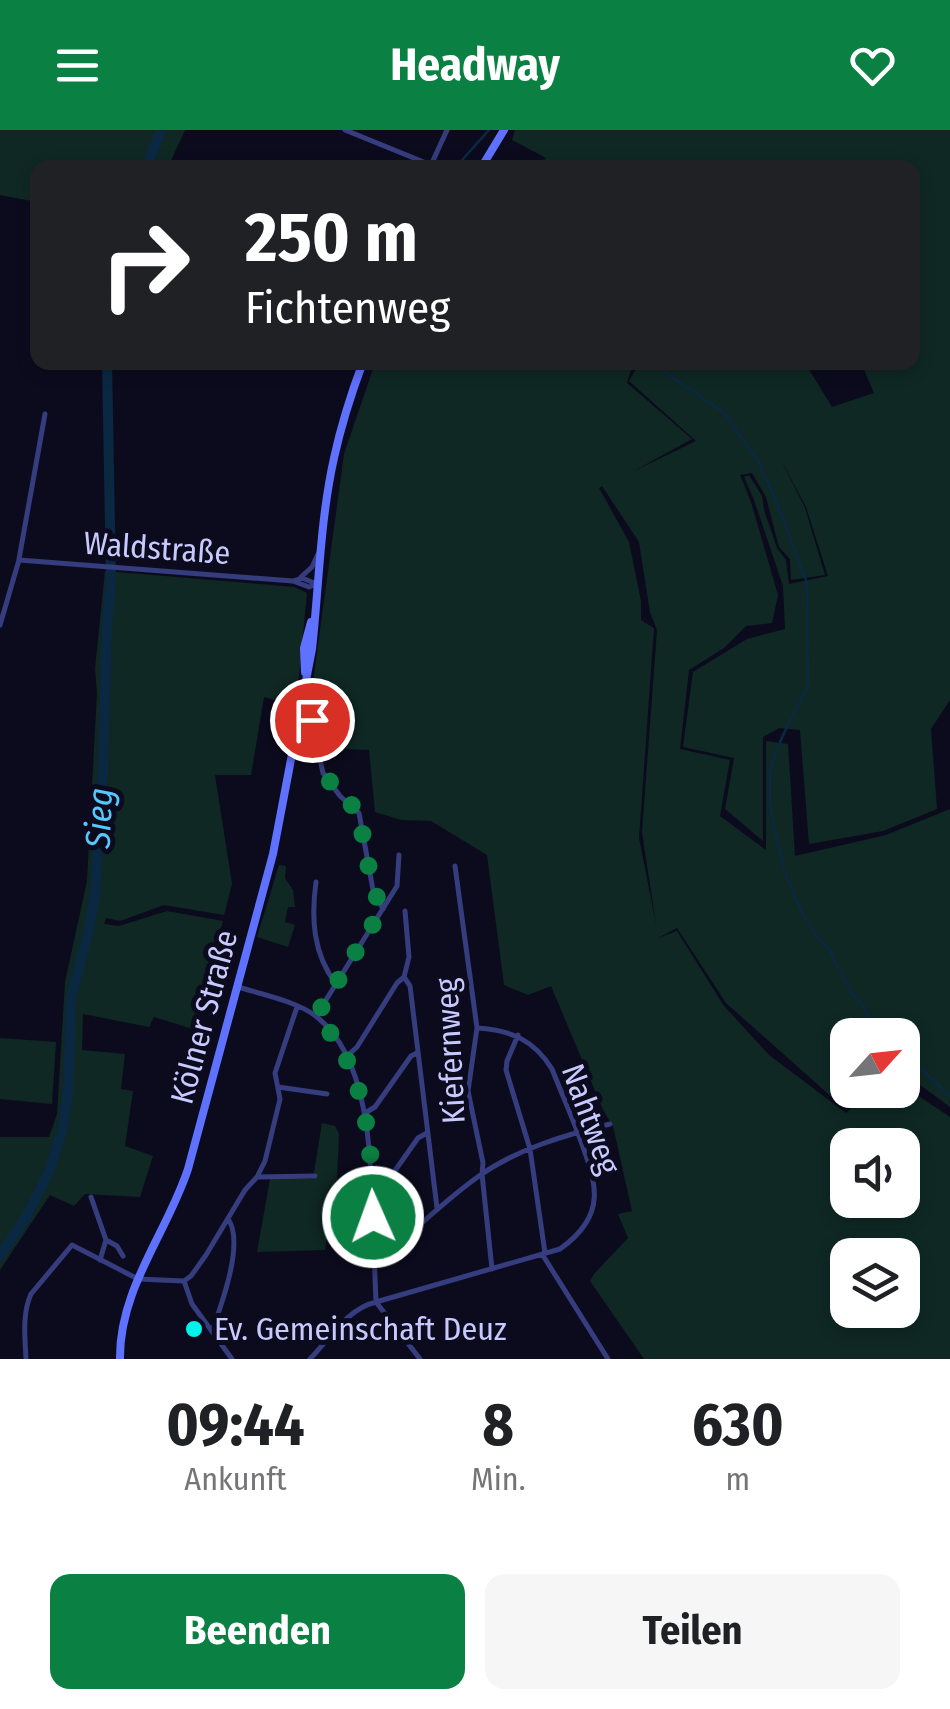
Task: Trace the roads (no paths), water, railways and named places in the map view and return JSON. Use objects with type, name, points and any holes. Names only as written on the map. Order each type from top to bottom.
[{"type":"main road","points":[[486,160],[504,130]]},
{"type":"main road","name":"Kölner Straße","points":[[120,1359],[124,1318],[188,1169],[273,854],[306,678],[304,648],[314,618],[334,456],[361,370]]},
{"type":"street","points":[[346,130],[416,160]]},
{"type":"street","points":[[433,160],[448,130]]},
{"type":"street","points":[[0,625],[18,560],[45,414]]},
{"type":"street","points":[[296,580],[312,567],[321,547]]},
{"type":"street","name":"Waldstraße","points":[[18,560],[317,584]]},
{"type":"street","points":[[303,696],[324,773],[340,796],[358,810],[373,890],[383,908]]},
{"type":"street","points":[[316,1016],[399,879],[399,855]]},
{"type":"street","name":"Kiefernweg","points":[[455,866],[477,1028],[468,1091],[482,1163],[492,1269]]},
{"type":"street","points":[[316,882],[316,944],[336,984]]},
{"type":"street","points":[[347,1056],[358,1048],[404,978],[409,957],[405,911]]},
{"type":"street","points":[[404,978],[410,986],[437,1208]]},
{"type":"street","points":[[238,987],[316,1016],[347,1056],[365,1113],[376,1302],[420,1359]]},
{"type":"street","points":[[26,1359],[26,1310],[31,1294],[72,1244],[138,1279],[184,1281],[191,1276],[257,1177],[280,1099],[275,1073],[297,1007]]},
{"type":"street","points":[[477,1028],[518,1036],[506,1070],[530,1150],[544,1254],[608,1359]]},
{"type":"street","name":"Nahtweg","points":[[310,1359],[350,1314],[369,1303],[560,1249],[589,1219],[594,1203],[594,1176],[578,1132],[552,1069],[534,1046],[518,1036]]},
{"type":"street","points":[[365,1113],[376,1107],[417,1053]]},
{"type":"street","points":[[278,1087],[327,1094]]},
{"type":"street","points":[[374,1252],[394,1248],[482,1174],[530,1150],[610,1124]]},
{"type":"street","points":[[372,1191],[386,1182],[418,1138],[426,1133]]},
{"type":"street","points":[[257,1177],[315,1176]]},
{"type":"street","points":[[91,1197],[106,1240],[100,1260]]},
{"type":"street","points":[[212,1332],[232,1256],[234,1230],[228,1219]]},
{"type":"street","points":[[106,1240],[123,1256]]},
{"type":"street","points":[[184,1281],[192,1304],[232,1359]]},
{"type":"waterway","name":"Sieg","points":[[149,160],[161,130]]},
{"type":"waterway","points":[[462,160],[489,130]]},
{"type":"waterway","name":"Sieg","points":[[0,1256],[26,1217],[50,1169],[63,1128],[71,998],[95,893],[111,578],[107,370]]},
{"type":"waterway","points":[[662,370],[717,408]]},
{"type":"waterway","points":[[719,409],[758,461],[807,583],[809,685],[779,745],[770,777],[772,816],[784,867]]},
{"type":"waterway","points":[[786,873],[809,925],[828,948],[869,1018]]},
{"type":"waterway","points":[[921,1069],[950,1096]]},
{"type":"place","name":"Ev. Gemeinschaft Deuz","points":[[194,1329]]}]
